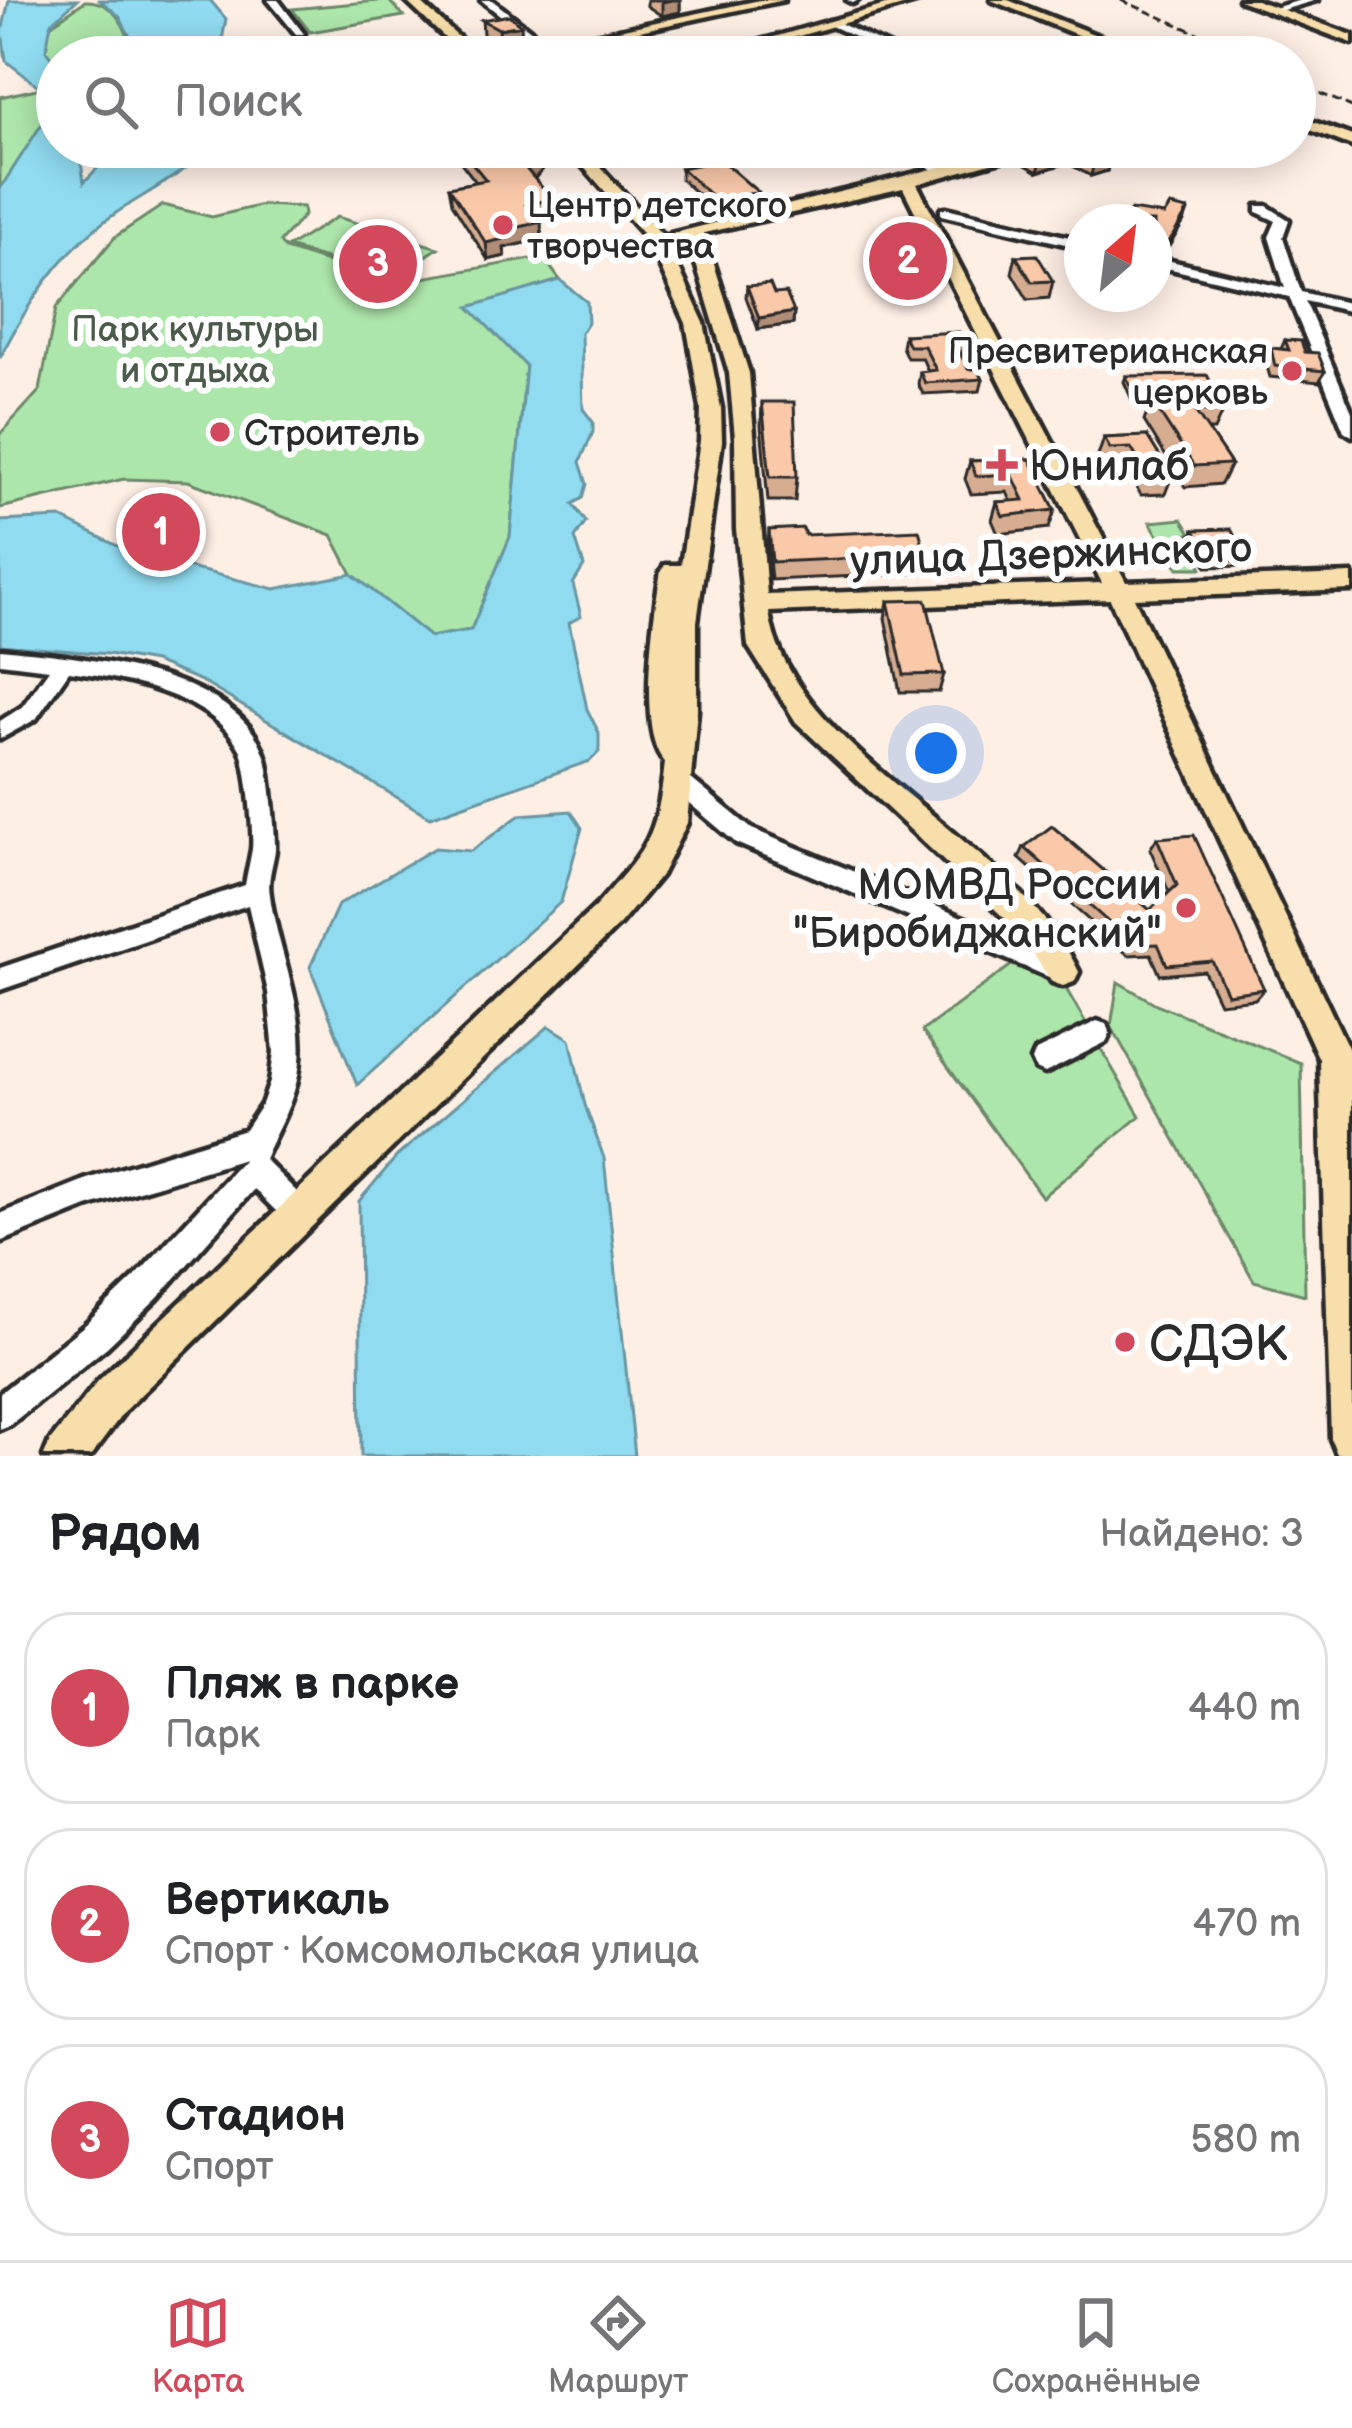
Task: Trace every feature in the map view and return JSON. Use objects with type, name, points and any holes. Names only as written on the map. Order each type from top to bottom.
[{"type":"main road","points":[[411,0],[450,36]]},
{"type":"main road","points":[[681,0],[706,16]]},
{"type":"main road","points":[[605,36],[778,0]]},
{"type":"main road","points":[[786,36],[917,0]]},
{"type":"main road","points":[[997,0],[1090,36]]},
{"type":"main road","points":[[1245,0],[1352,39]]},
{"type":"main road","points":[[1316,127],[1352,141]]},
{"type":"main road","points":[[583,168],[650,237]]},
{"type":"main road","points":[[65,1456],[112,1395],[609,914],[650,866],[673,823],[677,780],[663,710],[695,443],[692,366],[650,237],[592,168]]},
{"type":"main road","points":[[650,237],[960,168]]},
{"type":"main road","points":[[908,182],[1117,587],[1344,1062],[1352,1439]]},
{"type":"main road","points":[[694,230],[739,374],[761,646],[805,715],[1028,920],[1063,972]]},
{"type":"main road","name":"улица Дзержинского","points":[[754,604],[1117,587],[1352,582]]},
{"type":"street","points":[[273,0],[301,32]]},
{"type":"street","points":[[486,0],[530,36]]},
{"type":"street","points":[[1271,10],[1312,0]]},
{"type":"street","points":[[832,23],[861,36]]},
{"type":"street","points":[[1262,209],[1282,220],[1276,237],[1293,294],[1352,431]]},
{"type":"street","points":[[946,212],[1064,240]]},
{"type":"street","points":[[1172,265],[1352,308]]},
{"type":"street","points":[[0,656],[142,675],[196,695],[241,734],[260,765],[264,841],[256,892],[287,1009],[284,1089],[254,1155],[146,1288],[96,1336],[0,1413]]},
{"type":"street","points":[[0,731],[28,713],[63,664]]},
{"type":"street","points":[[677,780],[712,814],[744,836],[1063,972]]},
{"type":"street","points":[[0,979],[256,892]]},
{"type":"street","points":[[1045,1060],[1097,1033]]},
{"type":"street","points":[[254,1155],[298,1213]]},
{"type":"street","points":[[0,1228],[87,1193],[254,1155]]},
{"type":"green space","points":[[388,0],[404,16],[310,32],[292,9]]},
{"type":"green space","points":[[85,1],[96,2],[113,11],[127,36],[48,36],[49,26]]},
{"type":"green space","points":[[36,89],[36,133],[0,189],[0,97]]},
{"type":"green space","name":"Парк культуры и отдыха","points":[[163,205],[212,217],[262,205],[303,207],[304,215],[280,242],[285,249],[394,283],[543,257],[560,280],[470,307],[526,366],[510,537],[471,630],[430,637],[352,574],[332,535],[188,481],[124,479],[0,508],[0,434],[40,390],[56,308],[115,237]]},
{"type":"green space","points":[[337,217],[438,248],[391,280],[288,247]]},
{"type":"green space","points":[[1182,519],[1202,568],[1178,568],[1150,522]]},
{"type":"green space","points":[[1040,944],[1140,1116],[1042,1197],[922,1031]]},
{"type":"green space","points":[[1118,982],[1156,1004],[1301,1063],[1305,1295],[1254,1281],[1111,1026]]},
{"type":"water","points":[[9,0],[77,0],[51,23],[49,36],[36,36],[36,84],[6,61],[2,32]]},
{"type":"water","points":[[100,0],[210,0],[226,19],[223,36],[130,36],[119,16]]},
{"type":"water","points":[[36,133],[36,168],[82,168],[84,182],[98,168],[186,168],[81,241],[36,295],[0,358],[0,189]]},
{"type":"water","points":[[560,280],[587,302],[588,322],[581,333],[583,409],[593,422],[593,432],[580,462],[587,484],[583,498],[573,504],[586,522],[575,538],[584,566],[573,584],[581,616],[569,623],[587,709],[599,733],[599,752],[590,761],[430,817],[199,680],[154,662],[0,645],[0,521],[61,518],[134,554],[275,589],[352,574],[430,637],[471,630],[510,537],[526,366],[469,307]]},
{"type":"water","points":[[571,811],[582,828],[561,902],[357,1085],[310,967],[338,905],[435,848],[471,851],[520,815]]},
{"type":"water","points":[[549,1026],[570,1039],[585,1105],[604,1158],[635,1456],[361,1456],[359,1201],[397,1156]]},
{"type":"building","points":[[509,15],[521,25],[499,29],[482,20]]},
{"type":"building","points":[[476,168],[529,168],[552,199],[526,205],[541,222],[497,232],[503,239],[486,243],[449,187],[486,180]]},
{"type":"building","points":[[681,168],[730,168],[758,192],[717,201]]},
{"type":"building","points":[[1172,206],[1188,210],[1172,237]]},
{"type":"building","points":[[1037,255],[1053,281],[1032,282],[1016,256]]},
{"type":"building","points":[[770,284],[774,294],[786,293],[794,312],[759,318],[747,286]]},
{"type":"building","points":[[959,332],[965,343],[955,343],[968,369],[977,369],[983,379],[925,383],[920,372],[936,370],[924,346],[909,346],[904,335]]},
{"type":"building","points":[[1285,340],[1301,341],[1305,352],[1318,353],[1325,371],[1275,366],[1271,348],[1289,350]]},
{"type":"building","points":[[1207,375],[1217,394],[1134,394],[1126,376]]},
{"type":"building","points":[[1215,398],[1223,410],[1195,411],[1231,464],[1194,466],[1152,401]]},
{"type":"building","points":[[762,402],[794,402],[797,477],[770,477]]},
{"type":"building","points":[[1147,436],[1172,476],[1149,477],[1131,448],[1110,449],[1104,438]]},
{"type":"building","points":[[1030,459],[1055,510],[1003,516],[997,502],[1024,500],[1012,474],[976,476],[970,461]]},
{"type":"building","points":[[803,528],[805,535],[919,530],[926,555],[772,562],[769,530]]},
{"type":"building","points":[[1231,529],[1247,560],[1210,561],[1194,530]]},
{"type":"building","points":[[926,600],[944,674],[904,675],[888,601]]},
{"type":"building","name":"МОМВД России \"Биробиджанский\"","points":[[1052,826],[1150,910],[1177,885],[1157,838],[1194,835],[1264,989],[1227,994],[1212,961],[1167,965],[1158,944],[1134,945],[1024,847]]},
{"type":"railway","points":[[1121,0],[1204,36]]},
{"type":"railway","points":[[1316,92],[1352,107]]},
{"type":"place","name":"Центр детского творчества","points":[[503,225]]},
{"type":"place","name":"Вертикаль","points":[[908,261]]},
{"type":"place","name":"Стадион","points":[[378,264]]},
{"type":"place","name":"Пресвитерианская церковь","points":[[1292,371]]},
{"type":"place","name":"Строитель","points":[[220,432]]},
{"type":"place","name":"Юнилаб","points":[[1002,465]]},
{"type":"place","name":"Пляж в парке","points":[[161,532]]},
{"type":"place","name":"МОМВД России \"Биробиджанский\"","points":[[1186,908]]},
{"type":"place","name":"СДЭК","points":[[1125,1342]]}]
